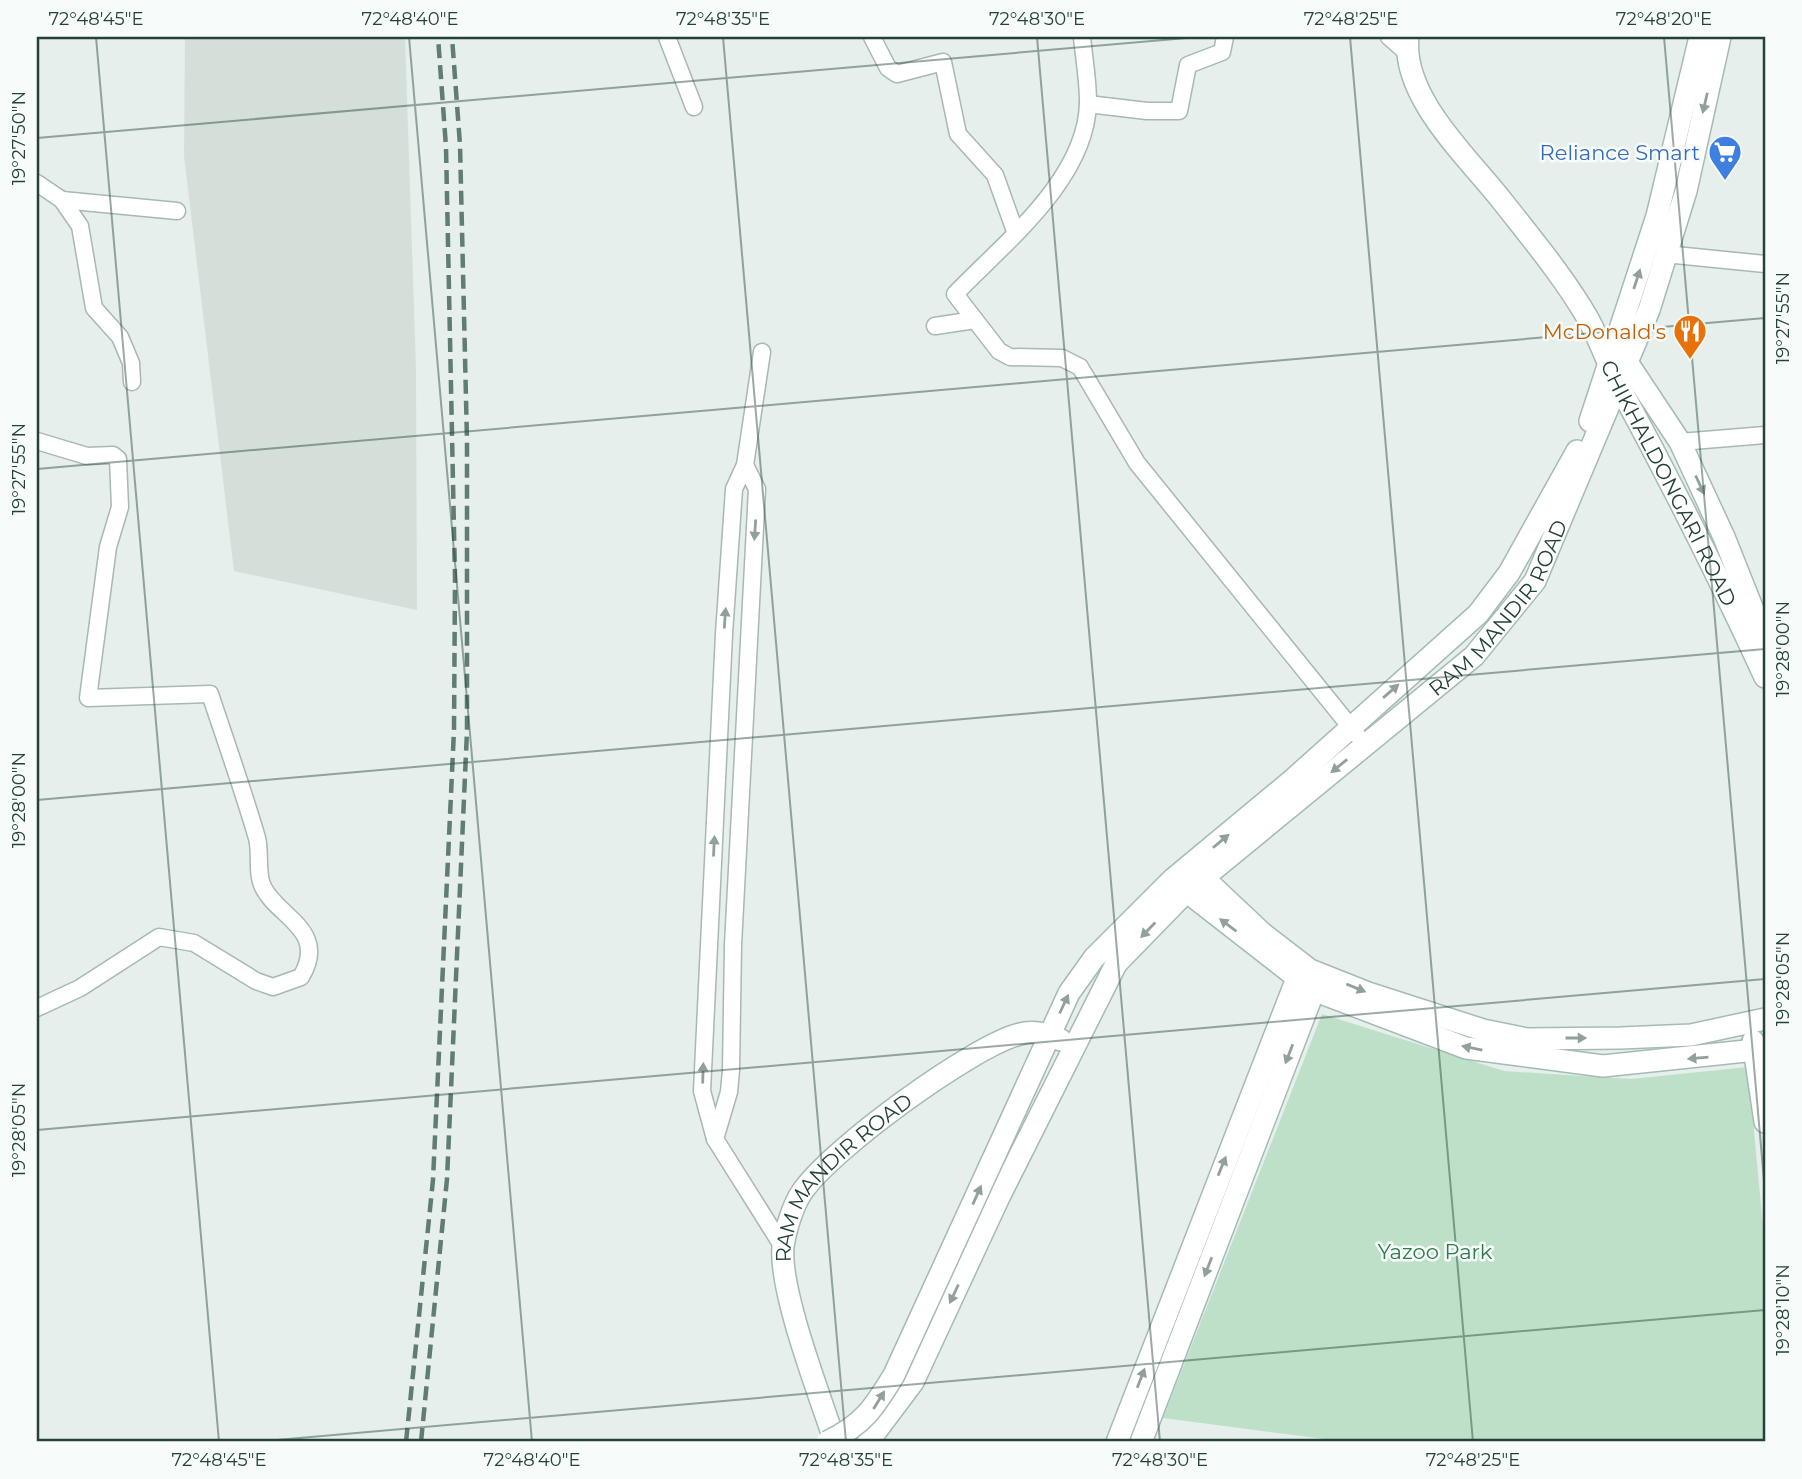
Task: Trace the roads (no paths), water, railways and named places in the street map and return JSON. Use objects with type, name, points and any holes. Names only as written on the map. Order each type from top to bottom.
[{"type":"street","points":[[667,37],[694,107]]},
{"type":"street","points":[[872,37],[888,68],[897,74],[943,62],[958,134],[995,175],[1015,231]]},
{"type":"street","points":[[1082,37],[1088,104],[1082,134],[1059,187],[955,293],[999,351],[1010,357],[1062,358],[1080,367],[1137,463],[1365,745]]},
{"type":"street","points":[[1088,104],[1147,111],[1179,111],[1188,65],[1222,52],[1225,37]]},
{"type":"street","points":[[1389,37],[1407,44],[1427,107],[1544,253],[1588,319]]},
{"type":"street","points":[[1614,343],[1657,216],[1700,37]]},
{"type":"street","name":"RAM MANDIR ROAD","points":[[868,1442],[913,1382],[1036,1122],[1116,964],[1179,886],[1365,745],[1474,656],[1535,581],[1619,384],[1618,363],[1649,310],[1686,191],[1720,37]]},
{"type":"street","points":[[37,183],[62,200],[80,226],[94,308],[120,337],[131,363],[132,382]]},
{"type":"street","points":[[62,200],[177,211]]},
{"type":"street","points":[[1665,254],[1765,264]]},
{"type":"street","name":"CHIKHALDONGARI ROAD","points":[[1588,319],[1614,343],[1618,363]]},
{"type":"street","name":"CHIKHALDONGARI ROAD","points":[[1588,319],[1618,363],[1680,442],[1724,537],[1765,640]]},
{"type":"street","points":[[935,326],[975,320]]},
{"type":"street","points":[[762,352],[745,465],[734,489],[702,1091],[715,1139],[783,1247]]},
{"type":"street","points":[[1618,363],[1584,438],[1509,573],[1478,614],[1350,727],[1196,872],[1308,976],[1483,1030],[1527,1038],[1691,1035],[1758,1020],[1765,1122]]},
{"type":"street","name":"CHIKHALDONGARI ROAD","points":[[1619,384],[1689,515],[1765,677]]},
{"type":"street","points":[[1680,442],[1765,435]]},
{"type":"street","points":[[37,441],[87,456],[113,455],[118,459],[120,507],[108,547],[88,698],[210,694],[258,842],[262,886],[299,924],[307,947],[308,966],[301,977],[273,987],[256,981],[194,943],[159,937],[80,988],[37,1008]]},
{"type":"street","points":[[715,1139],[729,1092],[731,1070],[742,749],[757,489],[745,465]]},
{"type":"street","points":[[719,749],[742,749]]},
{"type":"street","points":[[827,1442],[852,1430],[866,1417],[894,1375],[1069,993],[1094,958],[1179,886],[1308,976],[1466,1048],[1603,1066],[1760,1051]]},
{"type":"street","points":[[1117,1442],[1308,976]]},
{"type":"street","points":[[1141,1442],[1308,976]]},
{"type":"street","name":"RAM MANDIR ROAD","points":[[835,1442],[785,1280],[783,1247],[801,1193],[818,1173],[869,1130],[955,1065],[993,1043],[1023,1033],[1051,1034]]},
{"type":"street","points":[[1051,1034],[1073,1048]]},
{"type":"railway","points":[[406,1442],[433,1180],[454,730],[455,578],[446,147],[438,37]]},
{"type":"railway","points":[[421,1442],[447,1179],[467,731],[467,441],[460,145],[452,37]]},
{"type":"place","name":"Reliance Smart","points":[[1725,182]]},
{"type":"place","name":"McDonald's","points":[[1690,361]]},
{"type":"park label","name":"Yazoo Park","points":[[1435,1251]]}]
